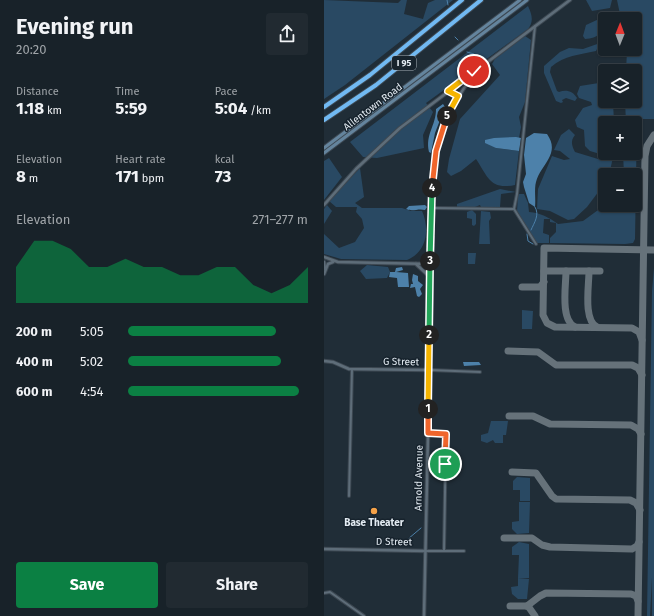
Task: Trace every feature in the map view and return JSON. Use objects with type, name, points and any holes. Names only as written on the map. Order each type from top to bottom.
[{"type":"highway","name":"I 95","points":[[324,107],[370,75],[462,0]]},
{"type":"highway","name":"I 95","points":[[324,120],[376,85],[481,0]]},
{"type":"main road","name":"Allentown Road","points":[[326,146],[520,0]]},
{"type":"main road","name":"Allentown Road","points":[[324,153],[527,0]]},
{"type":"main road","points":[[326,146],[330,149]]},
{"type":"street","points":[[324,205],[356,169],[385,141],[448,91],[570,0]]},
{"type":"street","points":[[535,26],[517,194],[514,209],[536,244]]},
{"type":"street","name":"Arnold Avenue","points":[[424,616],[433,172],[438,143],[445,121],[458,96],[482,66]]},
{"type":"street","points":[[448,91],[458,96]]},
{"type":"street","points":[[432,208],[514,209]]},
{"type":"street","points":[[324,257],[336,262]]},
{"type":"street","points":[[324,274],[324,264],[331,260]]},
{"type":"street","points":[[324,274],[328,264],[336,262],[430,264]]},
{"type":"street","points":[[416,264],[430,277]]},
{"type":"street","name":"G Street","points":[[324,361],[352,369],[480,372]]},
{"type":"street","points":[[349,496],[352,369]]},
{"type":"street","points":[[428,433],[446,434],[444,551]]},
{"type":"street","name":"D Street","points":[[324,549],[464,551]]},
{"type":"street","points":[[324,592],[330,592],[364,616]]},
{"type":"shaded area","points":[[324,0],[398,3],[401,0],[407,0],[404,14],[423,19],[428,3],[435,0],[453,0],[345,85],[324,99]]},
{"type":"shaded area","points":[[586,0],[612,0],[610,8],[592,11]]},
{"type":"shaded area","points":[[617,0],[654,0],[654,119],[642,119],[642,116],[626,116],[625,108],[642,108],[642,64],[626,64],[627,56],[642,56],[642,12],[620,12]]},
{"type":"shaded area","points":[[528,6],[532,18],[528,29],[426,103],[433,112],[423,135],[424,148],[377,158],[363,157],[350,142]]},
{"type":"shaded area","points":[[598,19],[598,35],[585,39],[583,36],[586,25]]},
{"type":"shaded area","points":[[525,36],[531,40],[525,102],[519,117],[521,127],[519,138],[494,138],[496,148],[519,151],[515,185],[500,186],[495,184],[487,176],[476,159],[461,171],[451,176],[447,172],[449,159],[460,119],[500,75],[492,64],[495,59]]},
{"type":"shaded area","points":[[598,44],[596,51],[567,58],[551,67],[550,72],[557,91],[569,91],[577,98],[575,101],[566,98],[562,100],[563,102],[561,103],[556,101],[544,73],[544,66],[560,52],[569,48],[583,49]]},
{"type":"shaded area","points":[[598,83],[598,108],[613,108],[614,116],[598,116],[598,153],[590,151],[585,146],[584,130],[577,127],[575,120],[583,108],[592,105],[591,102],[579,98],[577,94],[580,86]]},
{"type":"shaded area","points":[[443,104],[445,107],[435,133],[431,153],[429,152],[428,146],[429,135],[436,115],[436,109]]},
{"type":"shaded area","points":[[569,129],[575,135],[572,139],[572,144],[575,152],[598,160],[612,160],[611,168],[598,168],[598,192],[587,207],[574,219],[568,220],[550,211],[537,209],[538,189],[552,156],[564,160],[570,159],[560,151],[554,150],[561,135]]},
{"type":"shaded area","points":[[534,133],[547,134],[551,141],[552,147],[549,159],[538,176],[536,182],[535,207],[529,203],[523,182],[526,174],[524,155],[526,138]]},
{"type":"shaded area","points":[[494,138],[521,138],[519,151],[496,148],[485,143],[485,140]]},
{"type":"shaded area","points":[[329,158],[342,177],[324,200],[324,161]]},
{"type":"shaded area","points":[[623,160],[636,160],[636,168],[624,168]]},
{"type":"shaded area","points":[[360,168],[364,197],[355,203],[362,208],[402,208],[411,211],[422,211],[426,225],[423,246],[419,252],[407,260],[341,259],[324,254],[324,234],[339,248],[355,242],[364,228],[362,219],[356,212],[357,207],[336,207],[329,201]]},
{"type":"shaded area","points":[[500,189],[516,192],[501,194],[500,207],[481,207],[480,205],[475,207],[457,207],[457,204]]},
{"type":"shaded area","points":[[518,194],[524,194],[528,203],[529,212],[537,213],[551,219],[558,224],[583,221],[598,210],[598,212],[635,212],[635,239],[633,243],[625,244],[550,243],[550,238],[556,232],[556,223],[550,222],[550,219],[544,219],[543,233],[549,235],[549,243],[537,243],[517,212]]},
{"type":"shaded area","points":[[327,205],[332,211],[324,224],[324,209]]},
{"type":"shaded area","points":[[425,205],[427,207],[425,210],[406,209],[409,206]]},
{"type":"shaded area","points":[[472,210],[476,214],[476,224],[474,226],[472,225],[472,219],[467,218],[467,212]]},
{"type":"shaded area","points":[[481,211],[490,212],[490,244],[479,244]]},
{"type":"shaded area","points":[[468,253],[476,253],[475,264],[468,264]]},
{"type":"shaded area","points":[[367,265],[388,267],[390,272],[387,278],[366,279],[360,271]]},
{"type":"shaded area","points":[[402,267],[403,270],[396,272],[408,273],[409,287],[398,287],[397,278],[389,277],[390,272],[395,272],[396,268]]},
{"type":"shaded area","points":[[654,268],[654,616],[652,616],[652,577],[650,616],[647,616],[652,291]]},
{"type":"shaded area","points":[[413,274],[418,276],[418,281],[423,285],[420,289],[422,294],[419,297],[417,296],[415,287],[410,288],[411,284],[413,284]]},
{"type":"shaded area","points":[[522,310],[533,311],[532,329],[522,329]]},
{"type":"shaded area","points":[[463,362],[479,362],[481,365],[464,366]]},
{"type":"shaded area","points":[[491,421],[508,421],[506,435],[503,435],[503,443],[495,443],[493,440],[487,443],[481,441],[481,435],[488,433]]},
{"type":"shaded area","points":[[517,477],[530,478],[530,501],[520,501],[520,490],[513,490],[513,481]]},
{"type":"shaded area","points":[[519,502],[530,502],[529,533],[517,534],[512,529],[512,522],[519,521]]},
{"type":"shaded area","points":[[519,542],[529,544],[529,578],[518,578],[519,555],[512,555],[512,547]]},
{"type":"shaded area","points":[[518,578],[529,579],[527,599],[518,599],[512,594],[511,587],[518,586]]},
{"type":"waterway","points":[[447,0],[448,5]]},
{"type":"waterway","points":[[455,37],[458,40]]},
{"type":"waterway","points":[[467,52],[474,54],[472,66]]},
{"type":"waterway","points":[[531,230],[537,216],[535,207]]},
{"type":"waterway","points":[[527,234],[528,241],[533,244]]},
{"type":"waterway","points":[[408,539],[421,528]]},
{"type":"taxiway","points":[[638,616],[645,156],[647,146],[654,135]]},
{"type":"taxiway","points":[[642,340],[639,332],[632,328],[555,327],[547,323],[543,315],[544,248],[654,250]]},
{"type":"taxiway","points":[[544,271],[600,271]]},
{"type":"taxiway","points":[[566,271],[565,302],[567,317],[570,323],[575,327]]},
{"type":"taxiway","points":[[589,271],[588,310],[593,323],[597,327]]},
{"type":"taxiway","points":[[522,287],[540,287],[544,282]]},
{"type":"taxiway","points":[[508,351],[538,352],[556,365],[632,365],[638,368],[642,375]]},
{"type":"taxiway","points":[[509,416],[533,416],[550,424],[631,425],[638,429],[641,434]]},
{"type":"taxiway","points":[[512,472],[536,473],[552,496],[556,499],[630,500],[636,503],[640,510]]},
{"type":"taxiway","points":[[504,538],[532,538],[542,545],[550,547],[632,549],[637,546],[639,542]]},
{"type":"taxiway","points":[[527,606],[546,593],[631,594],[636,596],[638,601]]},
{"type":"taxiway","points":[[510,606],[528,606],[535,616]]},
{"type":"place","name":"Base Theater","points":[[374,511]]},
{"type":"route","points":[[445,464],[446,434],[428,433],[430,264],[433,172],[440,136],[445,121],[458,96],[448,91],[474,71]]}]
